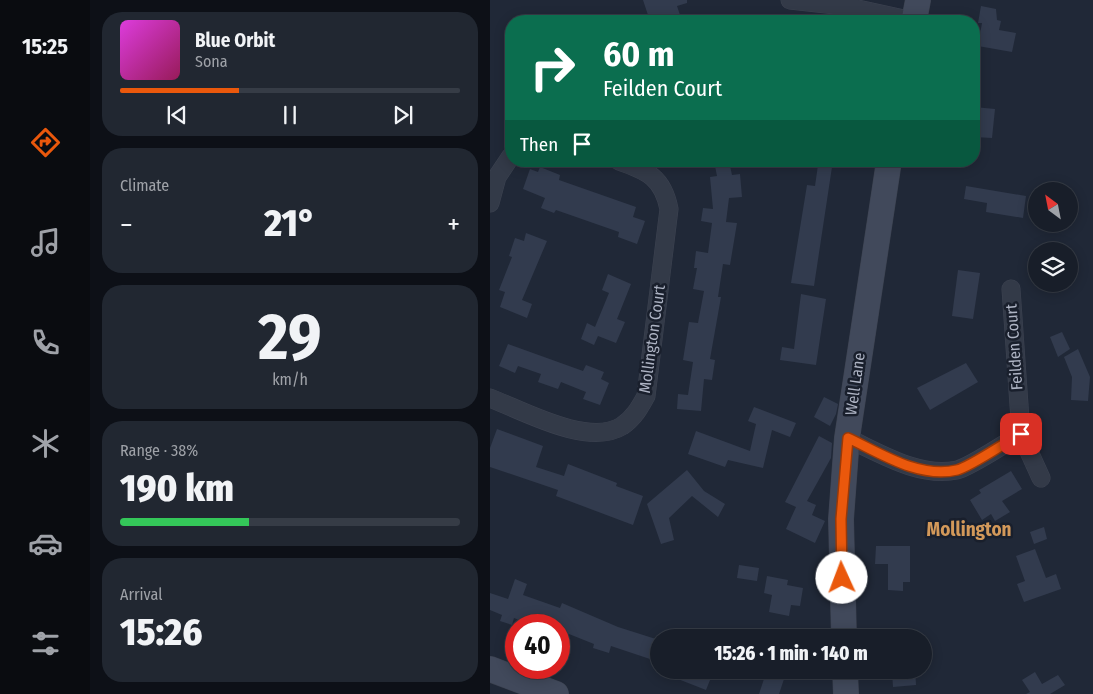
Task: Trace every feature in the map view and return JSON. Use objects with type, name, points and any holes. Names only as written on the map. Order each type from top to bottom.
[{"type":"street","points":[[790,0],[844,6],[885,15]]},
{"type":"street","points":[[914,15],[918,0]]},
{"type":"street","points":[[490,203],[497,177],[505,165]]},
{"type":"street","name":"Mollington Court","points":[[490,398],[563,427],[592,433],[610,432],[624,425],[636,414],[646,396],[669,209],[662,185],[653,176],[633,167]]},
{"type":"street","name":"Well Lane","points":[[844,629],[841,519],[848,438],[888,167]]},
{"type":"street","name":"Feilden Court","points":[[1011,289],[1014,357],[1021,434],[1041,478]]},
{"type":"street","points":[[848,438],[902,463],[930,471],[958,470],[1021,434]]},
{"type":"street","points":[[490,669],[556,694]]},
{"type":"street","points":[[845,679],[846,694]]},
{"type":"building","points":[[643,0],[687,0],[687,3],[677,6],[680,15],[648,15]]},
{"type":"building","points":[[981,6],[996,9],[997,20],[1001,21],[999,30],[1016,33],[1012,52],[980,46],[982,23],[980,23]]},
{"type":"building","points":[[980,108],[995,109],[992,138],[980,137]]},
{"type":"building","points":[[540,167],[560,175],[559,180],[636,207],[633,217],[645,221],[637,244],[618,237],[619,232],[556,210],[554,213],[541,208],[545,198],[523,189],[530,169],[538,172]]},
{"type":"building","points":[[715,167],[730,167],[732,175],[740,174],[742,197],[729,198],[726,222],[737,223],[730,265],[723,264],[718,297],[721,297],[710,359],[715,360],[712,380],[704,379],[701,411],[677,409],[678,394],[688,395],[693,362],[683,360],[689,322],[698,323],[704,291],[693,289],[697,268],[694,268],[696,251],[708,253],[712,223],[701,221],[703,208],[713,209],[710,177],[717,176]]},
{"type":"building","points":[[818,167],[832,167],[814,286],[791,283],[807,185],[815,186]]},
{"type":"building","points":[[966,186],[1026,196],[1023,218],[986,212],[987,203],[964,199]]},
{"type":"building","points":[[526,233],[547,241],[522,300],[532,304],[527,318],[500,307],[505,292],[499,290],[512,257],[509,256],[515,238],[524,241]]},
{"type":"building","points":[[958,270],[980,273],[973,319],[952,316]]},
{"type":"building","points":[[608,274],[631,284],[617,319],[625,322],[616,343],[598,336],[594,345],[581,339],[587,323],[595,327],[609,293],[602,290]]},
{"type":"building","points":[[801,294],[826,299],[816,365],[780,360],[782,347],[794,349]]},
{"type":"building","points":[[1062,332],[1070,349],[1058,357],[1050,337]]},
{"type":"building","points":[[508,344],[583,371],[586,365],[604,372],[601,379],[609,383],[600,405],[583,399],[586,392],[561,382],[558,389],[538,382],[541,374],[518,366],[515,373],[499,366]]},
{"type":"building","points":[[1078,349],[1090,377],[1088,401],[1071,400],[1072,377],[1064,357]]},
{"type":"building","points":[[966,363],[978,382],[930,410],[917,388]]},
{"type":"building","points":[[824,397],[838,404],[836,414],[830,426],[814,417]]},
{"type":"building","points":[[754,407],[796,423],[790,437],[772,430],[763,468],[728,460],[725,467],[688,454],[696,431],[750,451],[756,424],[748,421]]},
{"type":"building","points":[[497,429],[543,446],[536,467],[564,476],[568,464],[617,483],[616,486],[643,496],[633,525],[556,496],[558,490],[490,467],[490,448]]},
{"type":"building","points":[[819,436],[832,443],[831,458],[807,501],[816,505],[812,515],[825,521],[815,543],[786,529],[796,507],[785,502]]},
{"type":"building","points":[[687,470],[704,491],[725,504],[718,517],[692,496],[669,518],[674,540],[661,544],[647,504]]},
{"type":"building","points":[[1011,471],[1022,489],[1002,501],[1010,512],[995,521],[991,514],[982,520],[970,500],[981,493],[979,490]]},
{"type":"building","points":[[1044,527],[1047,539],[1034,544],[1030,532]]},
{"type":"building","points":[[876,546],[910,546],[910,582],[903,582],[903,591],[888,590],[888,564],[875,564]]},
{"type":"building","points":[[1035,549],[1046,578],[1056,574],[1061,589],[1024,602],[1017,584],[1025,581],[1016,556]]},
{"type":"building","points":[[739,565],[759,568],[757,581],[737,578]]},
{"type":"building","points":[[767,576],[788,580],[787,585],[803,588],[800,606],[791,605],[789,616],[769,612],[772,595],[764,593]]},
{"type":"building","points":[[515,579],[527,584],[523,595],[560,608],[562,603],[618,627],[650,637],[650,659],[611,646],[609,653],[593,648],[594,644],[570,634],[570,614],[505,614],[505,623],[500,621],[502,615],[490,610],[490,593],[508,599]]},
{"type":"building","points":[[1035,672],[1042,684],[1058,675],[1065,685],[1050,694],[1026,694],[1030,692],[1022,680]]},
{"type":"building","points":[[678,679],[710,679],[706,690]]},
{"type":"building","points":[[764,679],[784,679],[779,694],[759,694]]},
{"type":"building","points":[[893,679],[916,679],[916,685],[893,687]]},
{"type":"district","name":"Mollington","points":[[969,529]]},
{"type":"route","points":[[842,578],[841,519],[848,438],[902,463],[930,471],[958,470],[1021,434]]}]
